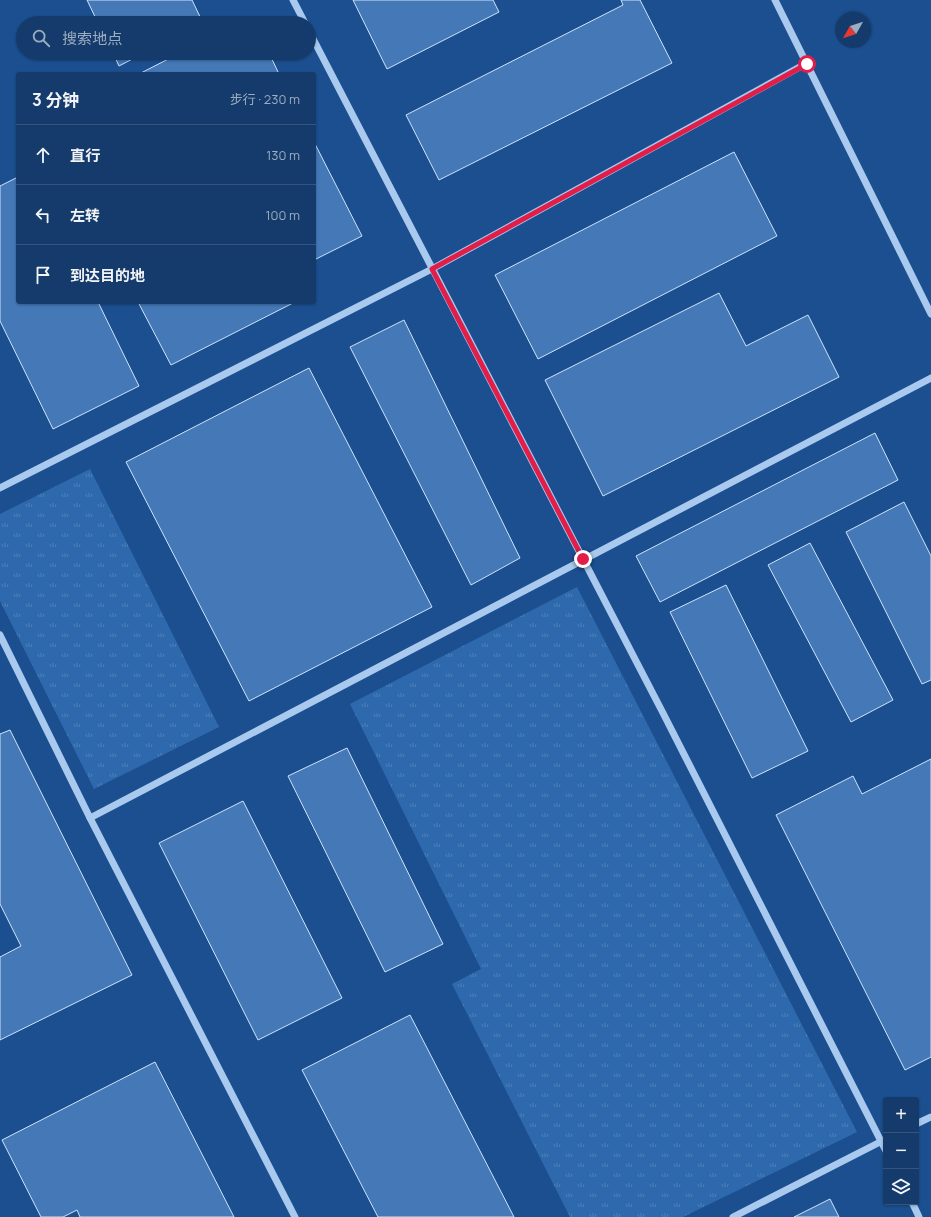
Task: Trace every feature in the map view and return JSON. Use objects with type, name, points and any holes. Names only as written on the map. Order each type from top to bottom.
[{"type":"street","points":[[293,0],[301,16]]},
{"type":"street","points":[[775,0],[931,314]]},
{"type":"street","points":[[316,45],[883,1138]]},
{"type":"street","points":[[0,488],[432,269],[807,64]]},
{"type":"street","points":[[90,818],[931,378]]},
{"type":"street","points":[[0,635],[90,818],[295,1217]]},
{"type":"street","points":[[919,1122],[931,1116]]},
{"type":"street","points":[[733,1217],[883,1141]]},
{"type":"street","points":[[913,1205],[919,1217]]},
{"type":"green space","points":[[90,469],[219,727],[94,789],[0,601],[0,514]]},
{"type":"green space","points":[[577,587],[857,1132],[683,1217],[570,1217],[452,984],[481,969],[350,704]]},
{"type":"building","points":[[87,0],[192,0],[200,16],[95,16]]},
{"type":"building","points":[[353,0],[493,0],[499,12],[387,69]]},
{"type":"building","points":[[621,0],[640,0],[672,63],[439,180],[406,115],[623,5]]},
{"type":"building","points":[[116,60],[131,60],[119,66]]},
{"type":"building","points":[[166,60],[272,60],[278,72],[143,72]]},
{"type":"building","points":[[316,146],[362,236],[316,259]]},
{"type":"building","points":[[734,152],[777,236],[538,359],[495,275]]},
{"type":"building","points":[[16,178],[16,304],[99,304],[139,386],[53,429],[0,321],[0,186]]},
{"type":"building","points":[[719,293],[746,346],[808,315],[839,377],[603,496],[545,380]]},
{"type":"building","points":[[139,304],[291,304],[171,365]]},
{"type":"building","points":[[404,320],[520,558],[471,585],[350,347]]},
{"type":"building","points":[[309,368],[432,607],[249,701],[126,462]]},
{"type":"building","points":[[875,433],[898,480],[660,602],[636,556]]},
{"type":"building","points":[[904,502],[931,556],[931,680],[922,684],[846,532]]},
{"type":"building","points":[[810,543],[893,700],[851,722],[768,565]]},
{"type":"building","points":[[726,585],[808,751],[752,778],[670,612]]},
{"type":"building","points":[[10,730],[132,975],[0,1040],[0,957],[21,946],[0,904],[0,734]]},
{"type":"building","points":[[347,748],[443,944],[385,972],[288,776]]},
{"type":"building","points":[[931,759],[931,1057],[905,1070],[776,815],[853,776],[862,794]]},
{"type":"building","points":[[243,801],[342,998],[258,1040],[159,843]]},
{"type":"building","points":[[410,1015],[514,1217],[378,1217],[302,1070]]},
{"type":"building","points":[[155,1062],[234,1217],[80,1217],[77,1210],[63,1217],[41,1217],[2,1140]]},
{"type":"building","points":[[830,1199],[839,1217],[794,1217]]},
{"type":"route","points":[[583,559],[432,269],[807,64]]}]
